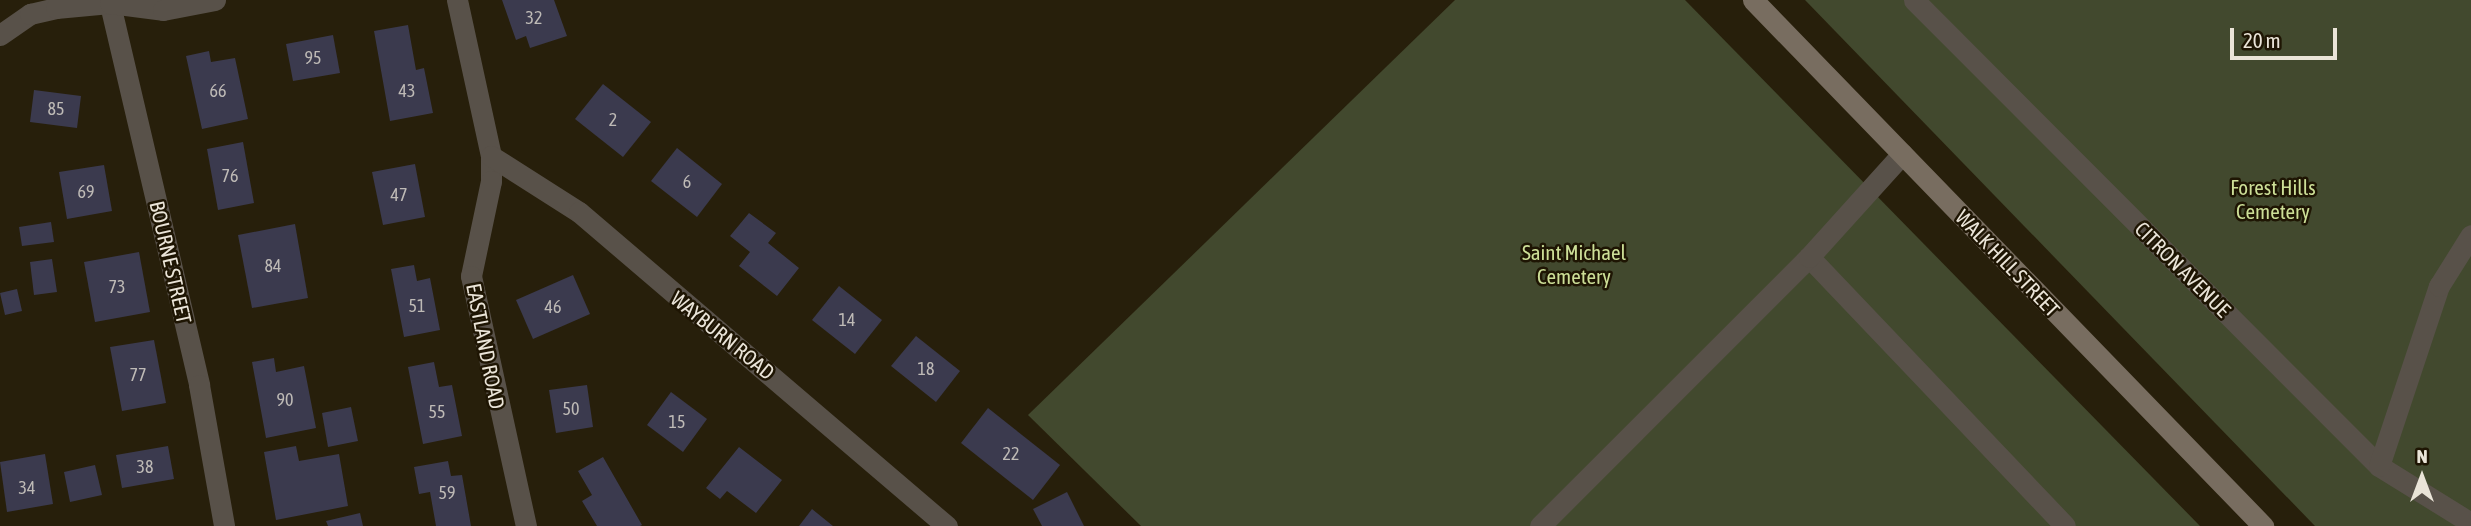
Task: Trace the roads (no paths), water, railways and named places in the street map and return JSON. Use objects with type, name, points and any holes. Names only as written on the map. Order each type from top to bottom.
[{"type":"main road","name":"WALK HILL STREET","points":[[1753,0],[2263,526]]},
{"type":"street","points":[[0,35],[30,14],[109,2],[163,10],[215,0]]},
{"type":"street","name":"EASTLAND ROAD","points":[[457,0],[491,156],[491,181],[471,276],[526,526]]},
{"type":"street","name":"BOURNE STREET","points":[[109,2],[199,385],[222,526]]},
{"type":"street","name":"CITRON AVENUE","points":[[1924,4],[2379,466],[2470,521]]},
{"type":"street","points":[[1540,526],[1809,257],[1902,154]]},
{"type":"street","name":"WAYBURN ROAD","points":[[491,156],[579,212],[947,526]]},
{"type":"street","points":[[2379,466],[2439,286],[2471,235]]},
{"type":"street","points":[[1809,257],[2065,526]]},
{"type":"park label","name":"Forest Hills Cemetery","points":[[2273,199]]},
{"type":"park label","name":"Saint Michael Cemetery","points":[[1574,264]]}]
